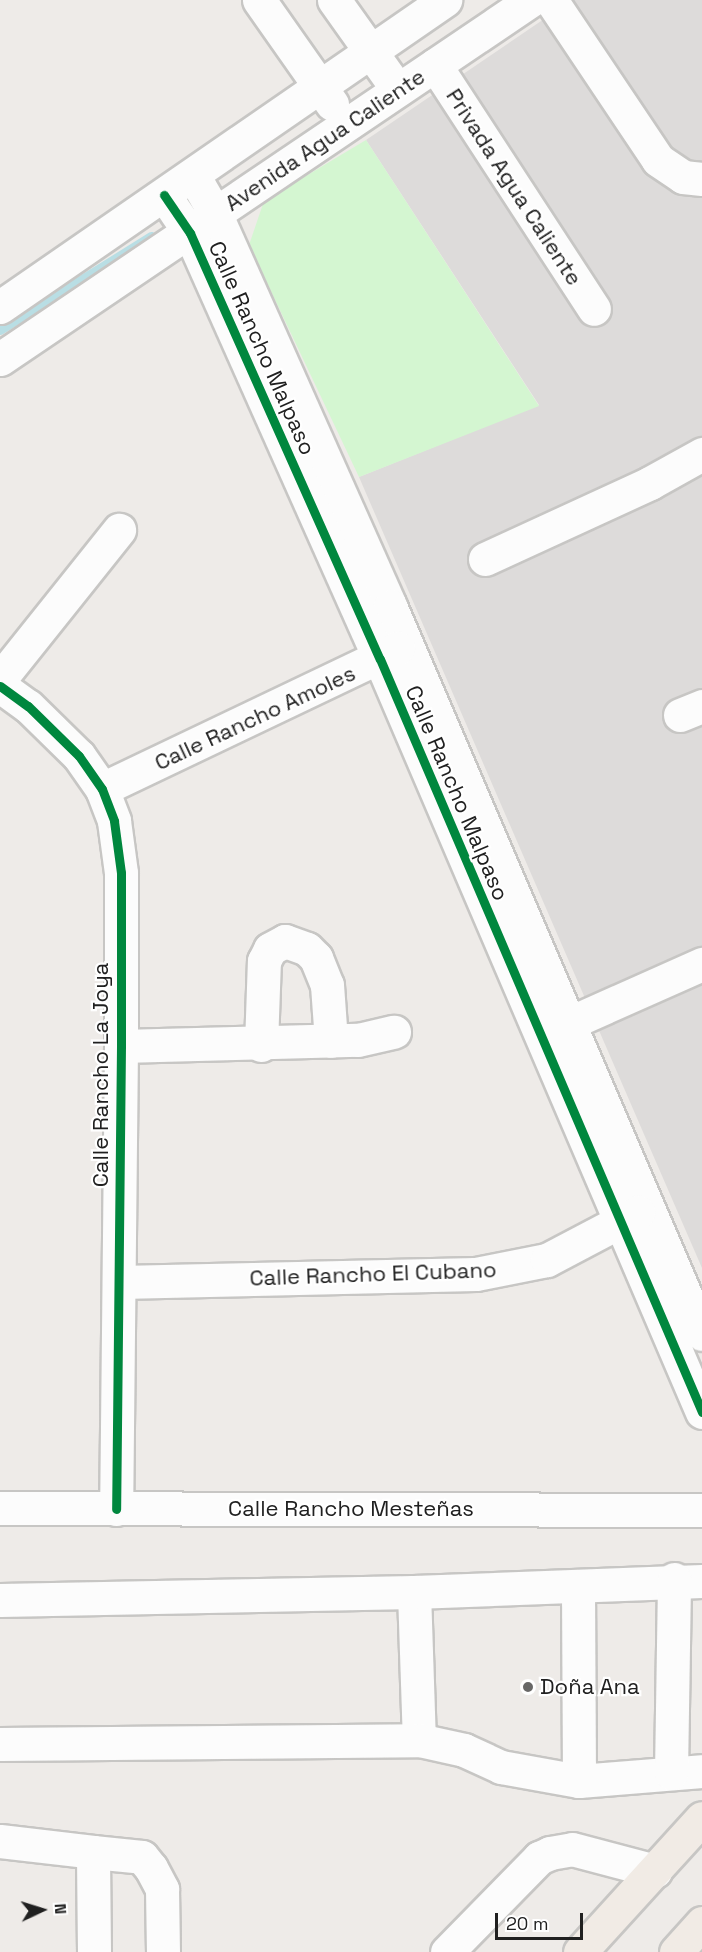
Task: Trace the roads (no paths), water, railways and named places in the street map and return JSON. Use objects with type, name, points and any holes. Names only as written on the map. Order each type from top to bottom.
[{"type":"main road","points":[[580,1952],[702,1818]]},
{"type":"main road","points":[[676,1952],[702,1923]]},
{"type":"street","points":[[259,0],[347,126]]},
{"type":"street","points":[[334,0],[398,90]]},
{"type":"street","name":"Avenida Agua Caliente","points":[[0,307],[445,0]]},
{"type":"street","name":"Avenida Agua Caliente","points":[[0,359],[203,224],[531,0]]},
{"type":"street","points":[[551,0],[658,160],[683,177],[702,179]]},
{"type":"street","name":"Privada Agua Caliente","points":[[435,65],[594,309]]},
{"type":"street","name":"Calle Rancho Malpaso","points":[[194,175],[203,224],[393,651],[634,1215],[702,1412]]},
{"type":"street","name":"Calle Rancho Malpaso","points":[[164,195],[203,224]]},
{"type":"street","points":[[485,560],[650,483],[702,454]]},
{"type":"street","points":[[0,680],[119,530]]},
{"type":"street","name":"Calle Rancho Amoles","points":[[102,789],[393,651]]},
{"type":"street","name":"Calle Rancho La Joya","points":[[0,686],[58,733],[102,789],[114,821],[121,873],[120,1282],[116,1509]]},
{"type":"street","points":[[261,1045],[264,961],[270,949],[285,941],[307,949],[316,958],[327,985],[331,1041]]},
{"type":"street","points":[[554,1030],[702,964]]},
{"type":"street","points":[[121,1046],[261,1045],[331,1041],[394,1032]]},
{"type":"street","name":"Calle Rancho Malpaso","points":[[634,1215],[702,1334]]},
{"type":"street","name":"Calle Rancho El Cubano","points":[[120,1282],[476,1274],[547,1260],[634,1215]]},
{"type":"street","name":"Calle Rancho Mesteñas","points":[[0,1508],[702,1510]]},
{"type":"street","points":[[0,1600],[414,1592],[578,1587],[688,1580],[686,1772],[579,1781],[501,1767],[464,1750],[419,1740],[0,1744]]},
{"type":"street","points":[[578,1587],[579,1781]]},
{"type":"street","points":[[414,1592],[419,1740]]},
{"type":"street","points":[[0,1841],[142,1857],[151,1868],[162,1889],[163,1952]]},
{"type":"street","points":[[447,1952],[539,1858],[550,1853],[572,1849],[655,1871]]},
{"type":"street","points":[[93,1852],[94,1952]]},
{"type":"waterway","points":[[0,330],[151,236]]},
{"type":"place","name":"Doña Ana","points":[[528,1687]]}]
